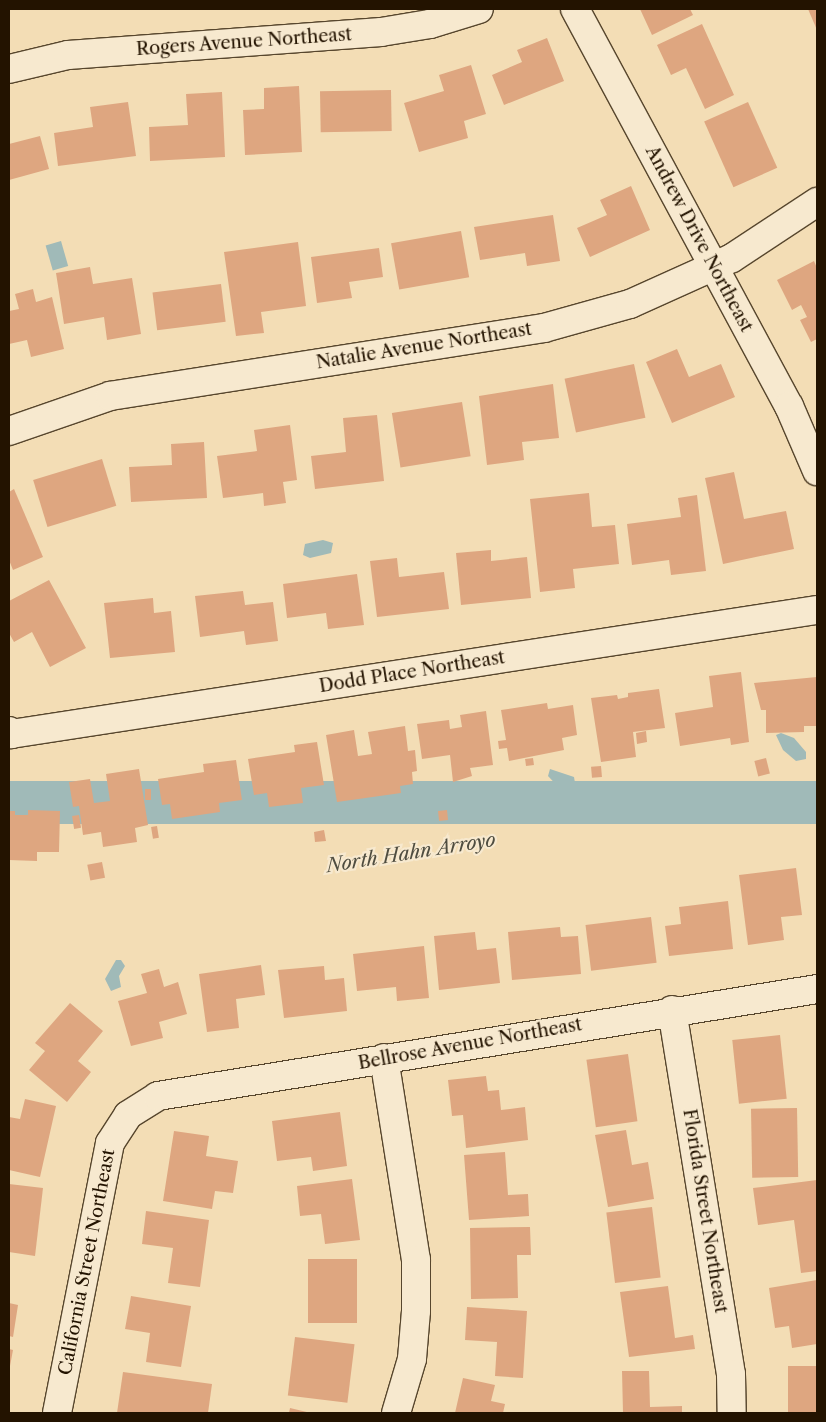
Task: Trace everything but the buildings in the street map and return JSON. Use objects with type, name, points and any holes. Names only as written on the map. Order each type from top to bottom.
[{"type":"street","name":"Rogers Avenue Northeast","points":[[9,69],[68,55],[381,32],[430,24],[479,9]]},
{"type":"street","name":"Andrew Drive Northeast","points":[[576,9],[789,406],[817,471]]},
{"type":"street","name":"Natalie Avenue Northeast","points":[[9,431],[110,396],[544,328],[630,304],[714,267],[817,202]]},
{"type":"street","name":"Dodd Place Northeast","points":[[9,731],[11,734],[817,610]]},
{"type":"street","name":"Bellrose Avenue Northeast","points":[[128,1116],[158,1096],[672,1010],[817,988]]},
{"type":"street","name":"Florida Street Northeast","points":[[672,1010],[731,1374],[732,1413]]},
{"type":"street","points":[[384,1058],[416,1260],[416,1310],[412,1359],[396,1413]]},
{"type":"street","name":"California Street Northeast","points":[[57,1413],[110,1143],[128,1116]]},
{"type":"water","points":[[61,241],[68,266],[53,270],[46,245]]},
{"type":"water","points":[[323,540],[333,543],[331,553],[310,558],[303,555],[305,544]]},
{"type":"water","points":[[781,733],[794,738],[806,752],[806,759],[796,761],[783,750],[776,735]]},
{"type":"water","points":[[550,769],[574,777],[576,789],[563,792],[548,776]]},
{"type":"water","points":[[9,781],[817,781],[817,824],[9,824]]},
{"type":"water","points":[[116,960],[121,960],[125,966],[119,976],[121,987],[111,991],[105,979]]},
{"type":"water label","name":"North Hahn Arroyo","points":[[411,853]]}]
